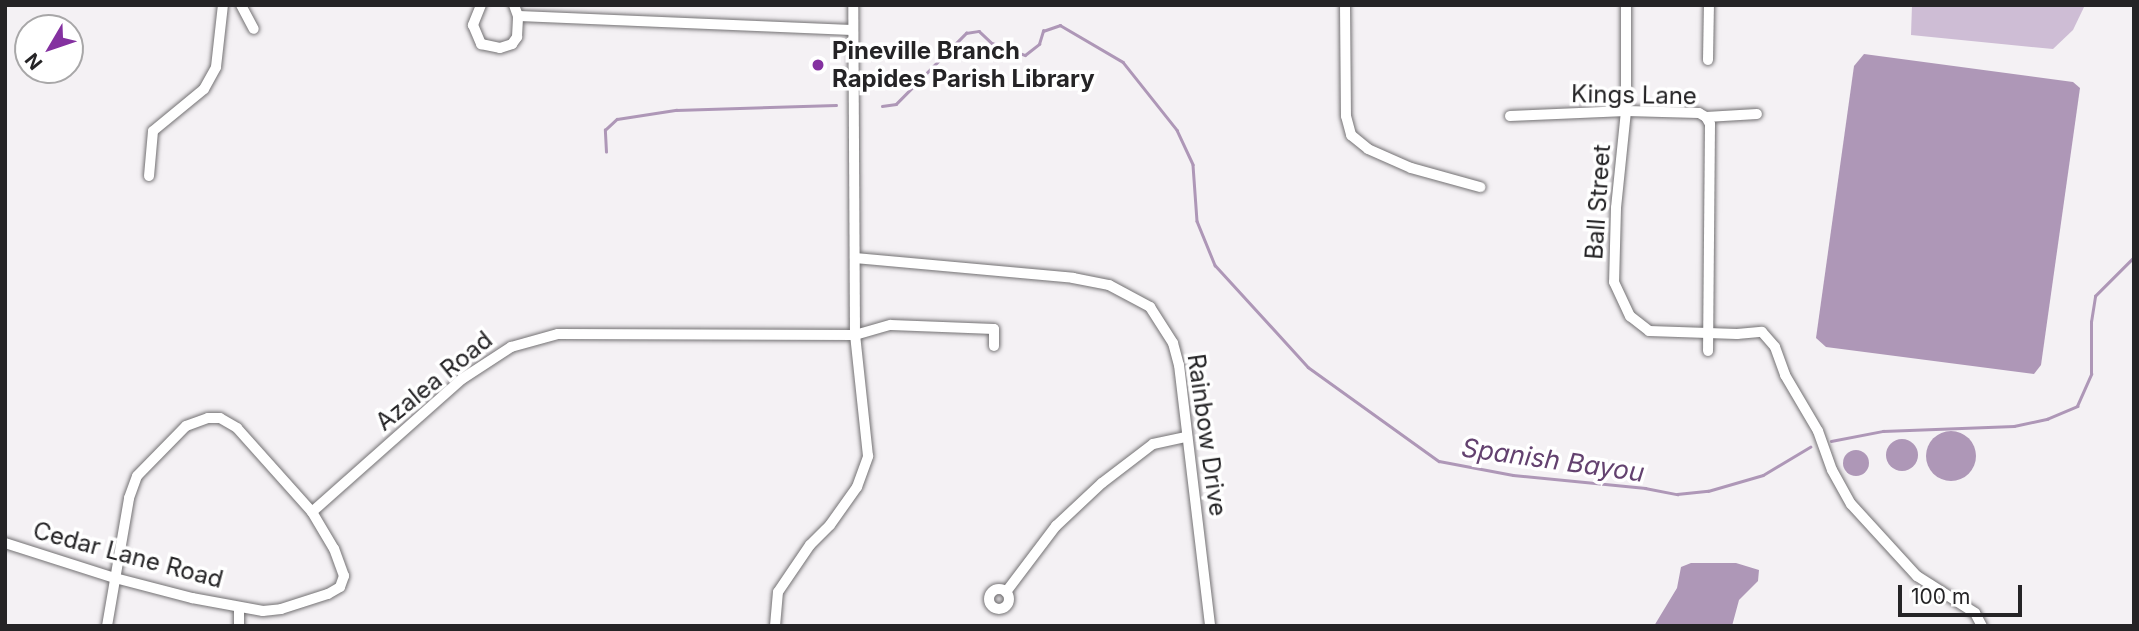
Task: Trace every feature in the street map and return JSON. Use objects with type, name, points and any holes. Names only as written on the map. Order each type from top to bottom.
[{"type":"street","points":[[149,176],[153,131],[204,89],[216,67],[223,5]]},
{"type":"street","points":[[241,5],[254,29]]},
{"type":"street","points":[[481,5],[473,24],[481,44],[500,48],[512,44],[517,37],[516,11],[853,30]]},
{"type":"street","points":[[775,626],[778,592],[803,554],[830,525],[857,487],[868,456],[855,335],[853,5]]},
{"type":"street","points":[[1345,5],[1346,116],[1351,135],[1367,149],[1411,168],[1480,187]]},
{"type":"street","name":"Ball Street","points":[[1626,5],[1626,111],[1616,208],[1614,282],[1630,317],[1649,331],[1762,332],[1775,347],[1785,374],[1818,431],[1832,470],[1851,504],[1917,576],[1975,613],[1982,626]]},
{"type":"street","points":[[1708,60],[1709,5]]},
{"type":"street","name":"Kings Lane","points":[[1510,116],[1626,111],[1699,113],[1706,117],[1757,114]]},
{"type":"street","points":[[1706,117],[1710,124],[1708,351]]},
{"type":"street","name":"Rainbow Drive","points":[[855,258],[1073,278],[1109,285],[1150,307],[1173,343],[1210,626]]},
{"type":"street","name":"Azalea Road","points":[[312,512],[462,379],[511,346],[536,338],[558,334],[855,335],[891,326],[994,329],[995,346]]},
{"type":"street","points":[[107,626],[129,498],[137,476],[186,426],[208,418],[220,418],[237,428],[312,512],[338,558],[344,576],[340,587],[328,594],[281,609],[263,611],[239,607],[239,626]]},
{"type":"street","points":[[1006,592],[1056,526],[1102,483],[1153,444],[1187,437]]},
{"type":"street","name":"Cedar Lane Road","points":[[5,543],[115,578],[239,607]]},
{"type":"shaded area","points":[[1912,5],[2085,5],[2073,30],[2053,49],[1911,35]]},
{"type":"shaded area","points":[[1864,54],[2073,82],[2080,88],[2041,365],[2034,374],[1826,347],[1816,338],[1854,66]]},
{"type":"shaded area","points":[[1951,431],[1969,438],[1976,456],[1969,474],[1951,481],[1933,474],[1926,456],[1933,438]]},
{"type":"shaded area","points":[[1902,439],[1914,443],[1918,455],[1914,467],[1902,471],[1890,467],[1886,455],[1890,443]]},
{"type":"shaded area","points":[[1856,450],[1865,454],[1869,463],[1865,472],[1856,476],[1847,472],[1843,463],[1847,454]]},
{"type":"shaded area","points":[[1691,563],[1736,563],[1759,570],[1758,581],[1739,600],[1732,626],[1654,626],[1677,588],[1681,567]]},
{"type":"waterway","name":"Spanish Bayou","points":[[882,106],[896,104],[966,33],[979,31],[992,43],[1025,55],[1039,44],[1043,31],[1060,25],[1123,62],[1177,130],[1193,165],[1197,221],[1215,265],[1308,367],[1439,461],[1513,475],[1645,488],[1677,494],[1708,491],[1763,475],[1810,447]]},
{"type":"waterway","name":"Spanish Bayou","points":[[606,152],[605,130],[617,119],[676,110],[836,105]]},
{"type":"waterway","name":"Spanish Bayou","points":[[1831,441],[1883,431],[2014,426],[2047,419],[2077,406],[2091,374],[2091,322],[2095,296],[2134,257]]},
{"type":"place","name":"Pineville Branch Rapides Parish Library","points":[[818,65]]}]
